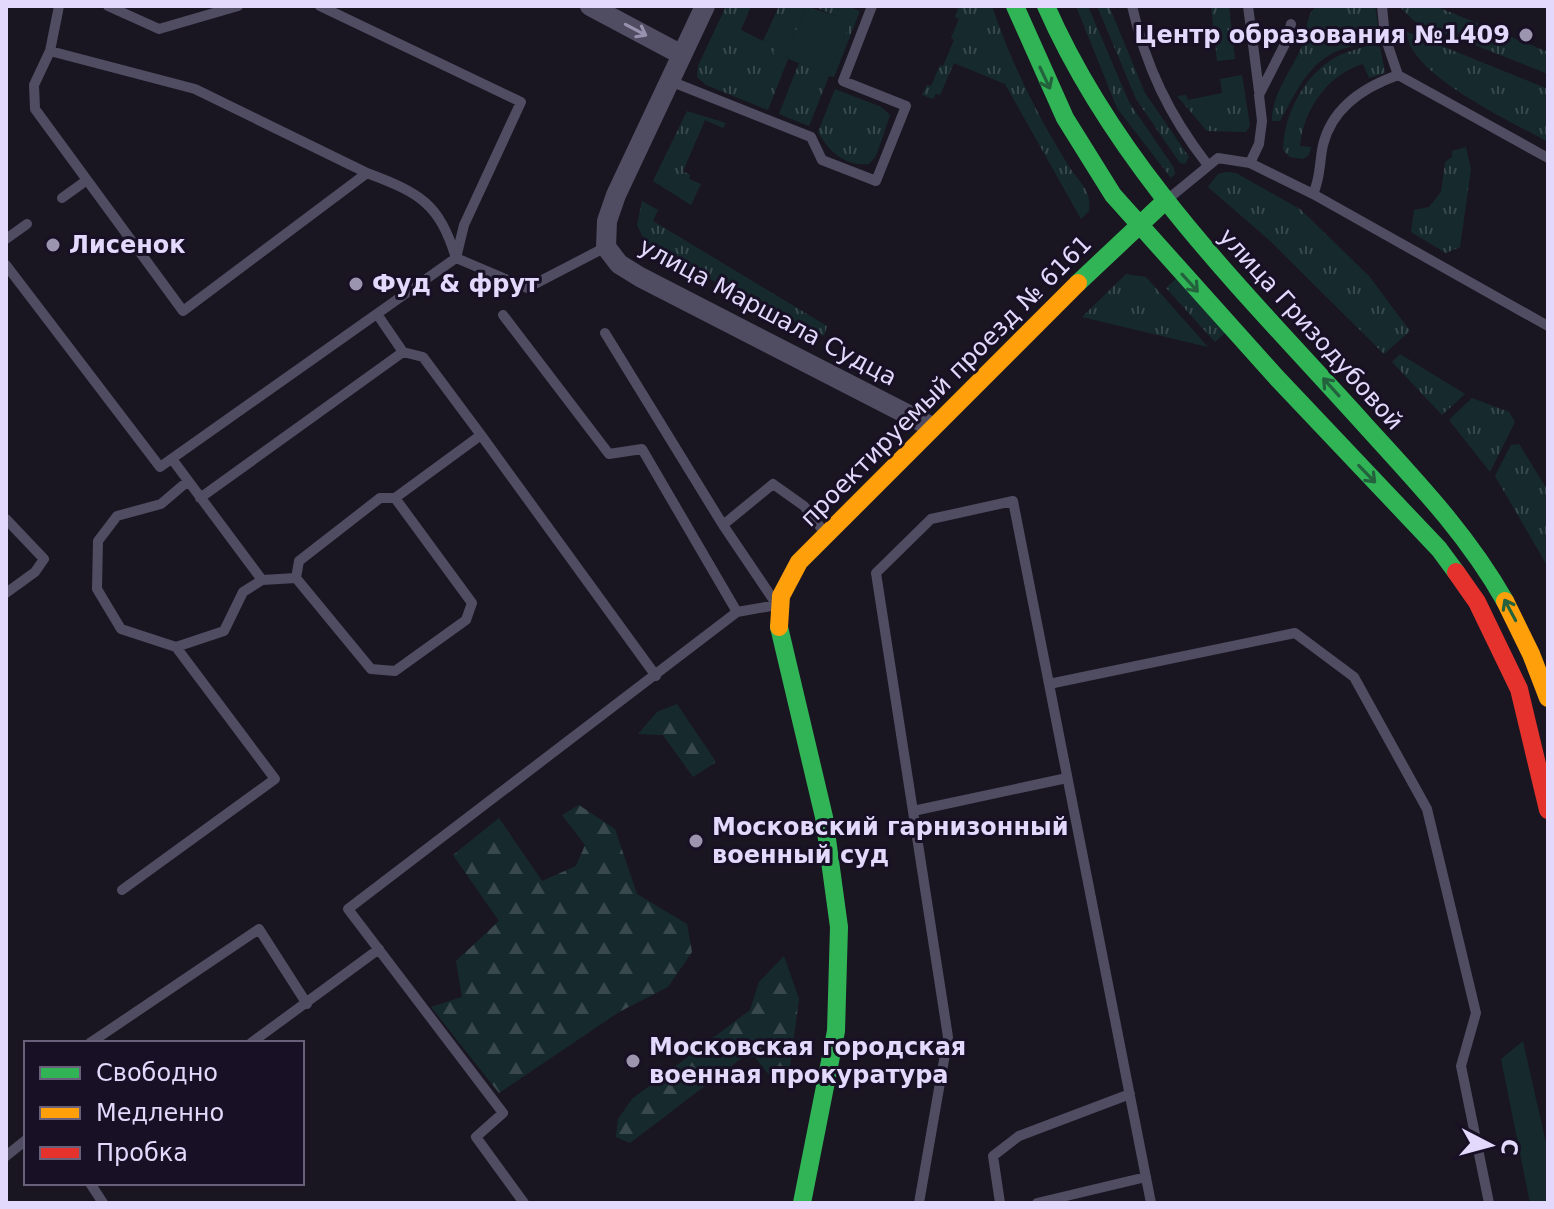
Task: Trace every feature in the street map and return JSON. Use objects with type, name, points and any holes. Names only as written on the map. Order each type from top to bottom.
[{"type":"street","points":[[590,6],[682,55]]},
{"type":"street","name":"улица Маршала Судца","points":[[705,6],[616,195],[607,221],[606,247],[619,264],[640,277],[932,427]]},
{"type":"street","points":[[1015,6],[1044,76],[1088,159],[1138,225],[1439,549],[1477,602],[1519,689],[1548,810]]},
{"type":"street","name":"улица Гризодубовой","points":[[1046,6],[1072,68],[1101,119],[1164,202],[1462,533],[1498,587],[1546,686]]},
{"type":"street","name":"проектируемый проезд № 6161","points":[[777,605],[784,582],[826,534],[1164,202]]},
{"type":"street","points":[[777,605],[780,635],[830,854],[840,928],[838,1004],[802,1203]]},
{"type":"street","points":[[1519,689],[1546,686]]},
{"type":"lane","points":[[59,6],[50,51],[34,85],[35,109],[183,311],[367,173]]},
{"type":"lane","points":[[108,6],[159,29],[238,6]]},
{"type":"lane","points":[[6,265],[160,467],[456,258],[464,225],[521,102],[320,6]]},
{"type":"lane","points":[[670,81],[811,137],[822,160],[876,181],[906,106],[843,81],[872,6]]},
{"type":"lane","points":[[1132,6],[1148,66],[1169,112],[1207,164]]},
{"type":"lane","points":[[1248,6],[1262,121],[1259,144],[1250,163]]},
{"type":"lane","points":[[1382,6],[1385,37],[1398,75],[1548,158]]},
{"type":"lane","points":[[1259,95],[1287,40],[1291,24]]},
{"type":"lane","points":[[50,51],[195,89],[367,173],[413,191],[430,204],[447,227],[456,258]]},
{"type":"lane","points":[[1313,194],[1322,175],[1322,147],[1333,121],[1350,100],[1375,83],[1398,75]]},
{"type":"lane","points":[[1164,202],[1218,158],[1250,163],[1313,194],[1548,326]]},
{"type":"lane","points":[[62,198],[87,180]]},
{"type":"lane","points":[[6,239],[27,224]]},
{"type":"lane","points":[[456,258],[527,288],[606,247]]},
{"type":"lane","points":[[377,314],[403,352],[423,357],[656,676]]},
{"type":"lane","points":[[503,315],[609,454],[642,449],[737,612]]},
{"type":"lane","points":[[524,1203],[476,1137],[503,1113],[348,909],[737,612],[777,605],[723,525],[605,333]]},
{"type":"lane","points":[[200,498],[403,352]]},
{"type":"lane","points":[[395,498],[472,603],[466,620],[395,671],[371,669],[296,578],[299,561],[380,498],[395,498],[481,435]]},
{"type":"lane","points":[[172,459],[262,580]]},
{"type":"lane","points":[[122,890],[275,779],[176,647],[121,629],[97,589],[98,541],[117,516],[161,504],[188,481]]},
{"type":"lane","points":[[723,525],[773,484],[804,506],[826,534]]},
{"type":"lane","points":[[919,1203],[948,1037],[876,573],[931,519],[1013,501],[1151,1203]]},
{"type":"lane","points":[[6,519],[44,559],[35,572],[6,593]]},
{"type":"lane","points":[[176,647],[224,631],[243,592],[262,580],[296,578]]},
{"type":"lane","points":[[1049,684],[1295,633],[1354,677],[1427,809],[1476,1013],[1461,1066],[1489,1203]]},
{"type":"lane","points":[[913,811],[1067,778]]},
{"type":"lane","points":[[93,1041],[259,929],[307,1004]]},
{"type":"lane","points":[[254,1041],[379,949]]},
{"type":"lane","points":[[1000,1203],[993,1156],[1019,1136],[1130,1094]]},
{"type":"lane","points":[[6,1156],[24,1142]]},
{"type":"lane","points":[[1037,1203],[1146,1177]]},
{"type":"lane","points":[[91,1185],[103,1203]]},
{"type":"green space","points":[[726,6],[751,6],[741,30],[763,41],[779,6],[806,6],[792,41],[774,53],[788,59],[768,110],[706,85],[697,77],[698,66]]},
{"type":"green space","points":[[806,6],[851,21],[829,75],[773,53],[780,36],[792,41]]},
{"type":"green space","points":[[813,6],[847,6],[860,11],[834,77],[829,76],[809,126],[779,114],[799,63],[829,75],[850,22]]},
{"type":"green space","points":[[951,6],[992,6],[1036,109],[1087,193],[1089,211],[1081,219],[1005,84],[954,63],[940,95],[936,94],[933,99],[922,95],[927,85],[931,86],[940,65],[943,66],[954,40],[951,38],[959,19],[955,17],[958,9]]},
{"type":"green space","points":[[1076,6],[1088,6],[1129,102],[1174,168],[1175,174],[1171,178],[1117,108]]},
{"type":"green space","points":[[1097,6],[1109,6],[1145,93],[1189,157],[1185,164],[1180,163],[1136,99]]},
{"type":"green space","points":[[1211,6],[1229,6],[1235,59],[1217,61]]},
{"type":"green space","points":[[1317,6],[1375,6],[1378,22],[1376,34],[1370,40],[1323,59],[1302,83],[1280,121],[1272,121],[1276,99],[1300,50],[1309,17]]},
{"type":"green space","points":[[1399,6],[1435,6],[1548,52],[1548,74],[1414,21]]},
{"type":"green space","points":[[1407,32],[1548,89],[1548,142],[1465,96],[1443,80],[1424,64],[1412,48]]},
{"type":"green space","points":[[1373,44],[1380,47],[1385,73],[1369,78],[1363,64],[1350,69],[1328,85],[1312,107],[1302,133],[1300,146],[1311,147],[1309,155],[1303,159],[1290,157],[1283,150],[1284,136],[1292,109],[1306,84],[1338,56]]},
{"type":"green space","points":[[1242,75],[1250,126],[1246,132],[1207,131],[1177,96],[1186,95],[1188,100],[1222,93],[1220,79]]},
{"type":"green space","points":[[835,89],[881,107],[890,115],[876,156],[869,164],[845,160],[827,145],[818,132]]},
{"type":"green space","points":[[687,111],[726,123],[723,128],[705,120],[683,171],[690,175],[689,179],[701,184],[691,205],[653,181]]},
{"type":"green space","points":[[1466,147],[1471,169],[1460,247],[1446,253],[1411,232],[1414,210],[1429,207],[1441,192],[1445,162],[1452,157],[1452,151]]},
{"type":"green space","points":[[1236,173],[1300,209],[1369,276],[1410,331],[1384,354],[1268,239],[1208,187],[1218,174]]},
{"type":"green space","points":[[642,201],[658,210],[653,221],[827,326],[824,336],[648,248],[637,225]]},
{"type":"green space","points":[[1126,274],[1146,277],[1208,347],[1082,317]]},
{"type":"green space","points":[[1177,278],[1226,332],[1215,342],[1166,288]]},
{"type":"green space","points":[[1400,354],[1465,394],[1442,415],[1392,362]]},
{"type":"green space","points":[[1472,398],[1509,412],[1515,422],[1490,472],[1449,420]]},
{"type":"green space","points":[[1519,444],[1548,491],[1548,567],[1495,476],[1511,445]]},
{"type":"green space","points":[[677,704],[716,762],[693,777],[663,735],[638,734],[657,712]]},
{"type":"green space","points":[[579,805],[615,829],[637,894],[687,924],[692,952],[668,987],[619,1012],[499,1093],[431,1007],[462,997],[456,961],[499,921],[453,855],[499,818],[542,881],[576,866],[585,845],[562,815]]},
{"type":"green space","points":[[784,956],[799,999],[788,1083],[776,1084],[755,1057],[743,1057],[630,1143],[616,1137],[618,1119],[632,1099],[750,1010],[759,982]]},
{"type":"green space","points":[[1523,1041],[1548,1152],[1548,1203],[1530,1203],[1501,1059]]},
{"type":"traffic: fast","points":[[1015,6],[1065,118],[1113,195],[1277,378],[1439,549],[1456,572]]},
{"type":"traffic: fast","points":[[1046,6],[1076,66],[1147,176],[1231,278],[1440,509],[1505,601]]},
{"type":"traffic: fast","points":[[1078,283],[1164,202]]},
{"type":"traffic: fast","points":[[779,627],[824,817],[839,927],[836,1031],[802,1203]]},
{"type":"traffic: slow","points":[[779,627],[781,596],[799,562],[1078,283]]},
{"type":"traffic: slow","points":[[1505,601],[1548,698]]},
{"type":"traffic: jam","points":[[1456,572],[1477,602],[1519,689],[1548,810]]},
{"type":"place","name":"Центр образования №1409","points":[[1526,35]]},
{"type":"place","name":"Лисенок","points":[[53,245]]},
{"type":"place","name":"Фуд & фрут","points":[[356,284]]},
{"type":"place","name":"Московский гарнизонный военный суд","points":[[696,841]]},
{"type":"place","name":"Московская городская военная прокуратура","points":[[633,1061]]}]
